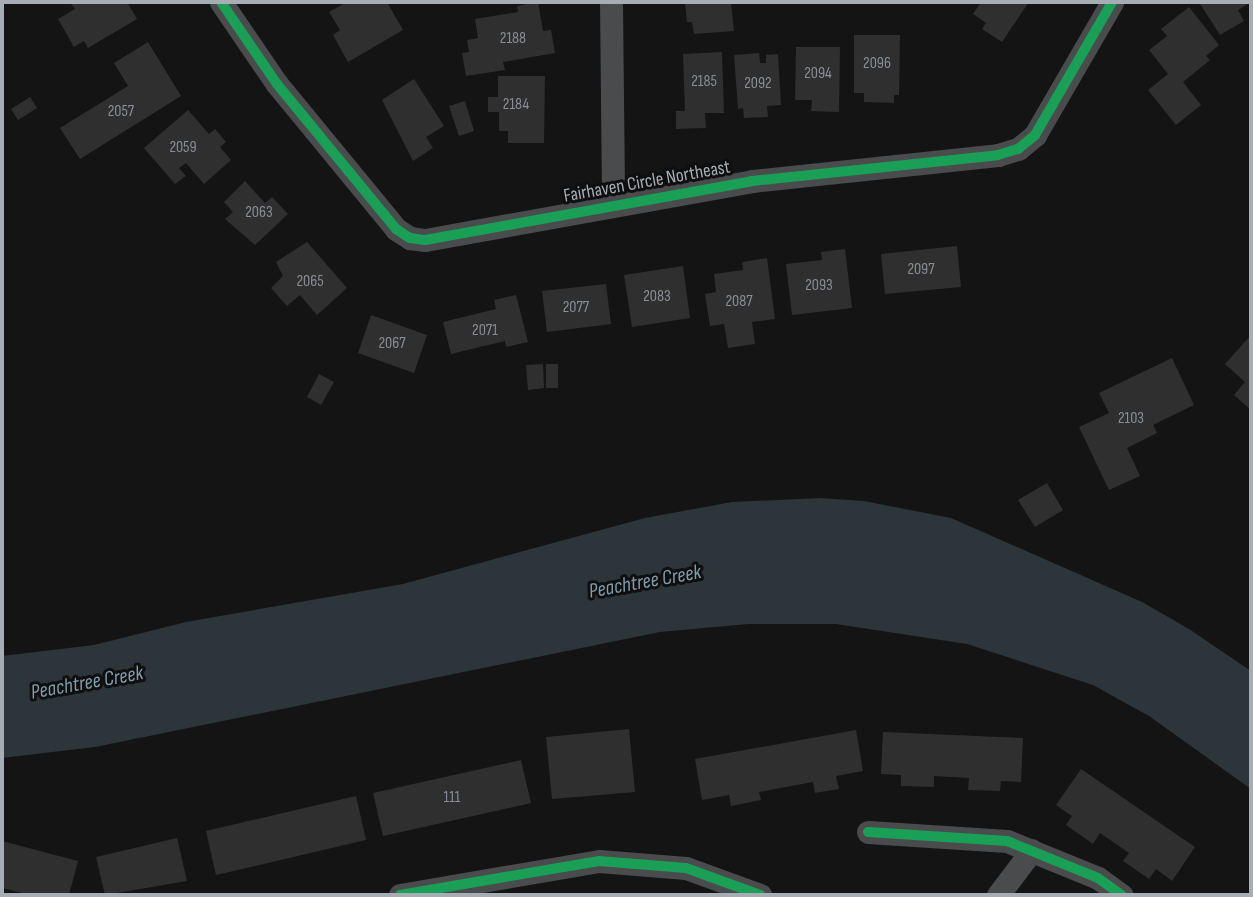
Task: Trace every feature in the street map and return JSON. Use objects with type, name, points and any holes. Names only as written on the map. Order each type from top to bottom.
[{"type":"street","name":"Fairhaven Circle Northeast","points":[[221,2],[277,84],[396,229],[410,238],[425,240],[752,181],[998,155],[1018,149],[1035,135],[1112,2]]},
{"type":"street","points":[[611,2],[613,204]]},
{"type":"street","points":[[868,832],[1007,841],[1098,878],[1121,895]]},
{"type":"street","points":[[998,895],[1032,850]]},
{"type":"street","points":[[400,895],[598,861],[686,869],[760,895]]},
{"type":"water","name":"Peachtree Creek","points":[[820,498],[864,501],[951,518],[1142,602],[1189,629],[1251,671],[1251,789],[1149,716],[1093,685],[967,644],[836,624],[748,624],[660,632],[95,747],[2,758],[2,656],[94,645],[186,622],[403,584],[645,518],[732,502]]},
{"type":"building","points":[[70,2],[127,2],[137,19],[88,48],[84,41],[74,47],[58,19],[75,9]]},
{"type":"building","points":[[347,2],[387,2],[403,30],[348,62],[333,35],[340,30],[329,12]]},
{"type":"building","points":[[538,2],[543,31],[551,30],[555,53],[503,62],[505,70],[466,76],[462,53],[469,52],[467,40],[478,38],[475,19],[518,12],[517,6]]},
{"type":"building","points":[[685,2],[731,2],[734,31],[694,34],[692,22],[687,22]]},
{"type":"building","points":[[981,2],[1029,2],[1002,42],[982,29],[986,23],[973,14]]},
{"type":"building","points":[[1199,2],[1251,2],[1238,10],[1244,21],[1220,35]]},
{"type":"building","points":[[1189,7],[1219,45],[1206,56],[1210,60],[1183,82],[1201,105],[1176,125],[1148,90],[1168,74],[1149,50],[1167,36],[1161,29]]},
{"type":"building","points":[[854,35],[900,35],[899,95],[894,95],[894,103],[864,102],[864,93],[854,93]]},
{"type":"building","points":[[148,42],[181,96],[80,159],[60,128],[128,86],[114,63]]},
{"type":"building","points":[[796,47],[840,47],[839,112],[811,111],[812,100],[795,100]]},
{"type":"building","points":[[722,52],[724,113],[705,113],[706,128],[676,129],[676,111],[685,111],[683,54]]},
{"type":"building","points":[[759,53],[760,63],[766,63],[766,55],[778,54],[781,105],[767,106],[768,117],[744,118],[743,108],[738,109],[734,55]]},
{"type":"building","points":[[498,76],[545,76],[544,143],[508,143],[508,131],[499,131],[499,112],[488,112],[488,97],[498,97]]},
{"type":"building","points":[[414,79],[444,126],[426,137],[433,148],[413,161],[382,100]]},
{"type":"building","points":[[30,97],[37,108],[18,120],[11,109]]},
{"type":"building","points":[[465,101],[474,131],[459,136],[449,106]]},
{"type":"building","points":[[188,110],[209,134],[215,129],[226,142],[220,147],[231,160],[204,184],[186,163],[179,168],[186,176],[175,184],[144,148]]},
{"type":"building","points":[[245,181],[265,203],[272,197],[288,214],[255,245],[225,219],[233,212],[224,202]]},
{"type":"building","points":[[307,242],[347,288],[317,315],[300,295],[287,306],[271,288],[283,276],[276,262]]},
{"type":"building","points":[[957,246],[961,287],[885,294],[881,254]]},
{"type":"building","points":[[845,249],[852,308],[792,315],[786,264],[822,260],[821,252]]},
{"type":"building","points":[[767,258],[775,319],[752,322],[755,344],[728,348],[724,324],[710,326],[705,294],[716,292],[714,274],[743,270],[742,262]]},
{"type":"building","points":[[683,266],[690,318],[632,327],[624,275]]},
{"type":"building","points":[[606,284],[611,324],[547,332],[542,291]]},
{"type":"building","points":[[516,295],[528,342],[506,347],[505,341],[451,354],[443,322],[496,309],[494,300]]},
{"type":"building","points":[[371,315],[427,335],[414,373],[358,353]]},
{"type":"building","points":[[1251,335],[1251,410],[1234,395],[1245,382],[1225,364]]},
{"type":"building","points":[[1172,358],[1194,405],[1153,425],[1157,433],[1127,448],[1140,476],[1109,490],[1079,427],[1109,413],[1099,393]]},
{"type":"building","points":[[543,364],[544,388],[528,390],[526,365]]},
{"type":"building","points":[[546,364],[558,364],[558,388],[546,388]]},
{"type":"building","points":[[319,374],[334,382],[321,405],[307,397]]},
{"type":"building","points":[[1047,483],[1063,510],[1035,527],[1018,500]]},
{"type":"building","points":[[629,729],[635,792],[552,799],[546,737]]},
{"type":"building","points":[[856,730],[863,771],[836,776],[839,789],[815,793],[813,782],[759,792],[761,800],[731,806],[729,795],[702,800],[695,759]]},
{"type":"building","points":[[883,732],[1023,738],[1021,782],[1001,781],[1000,791],[968,790],[969,778],[934,776],[934,787],[901,786],[901,775],[881,774]]},
{"type":"building","points":[[521,760],[531,803],[383,836],[373,793]]},
{"type":"building","points":[[1081,769],[1195,847],[1172,881],[1156,869],[1149,879],[1123,861],[1129,853],[1100,833],[1093,844],[1066,825],[1072,816],[1056,805]]},
{"type":"building","points":[[356,796],[366,840],[216,875],[206,831]]},
{"type":"building","points":[[177,838],[187,881],[105,895],[96,857]]},
{"type":"building","points":[[2,841],[78,861],[69,895],[30,895],[2,888]]},
{"type":"cycle path","points":[[221,2],[277,84],[396,229],[410,238],[425,240],[752,181],[998,155],[1018,149],[1035,135],[1112,2]]},
{"type":"cycle path","points":[[868,832],[1007,841],[1098,878],[1121,895]]},
{"type":"cycle path","points":[[400,895],[599,861],[686,868],[760,895]]}]
